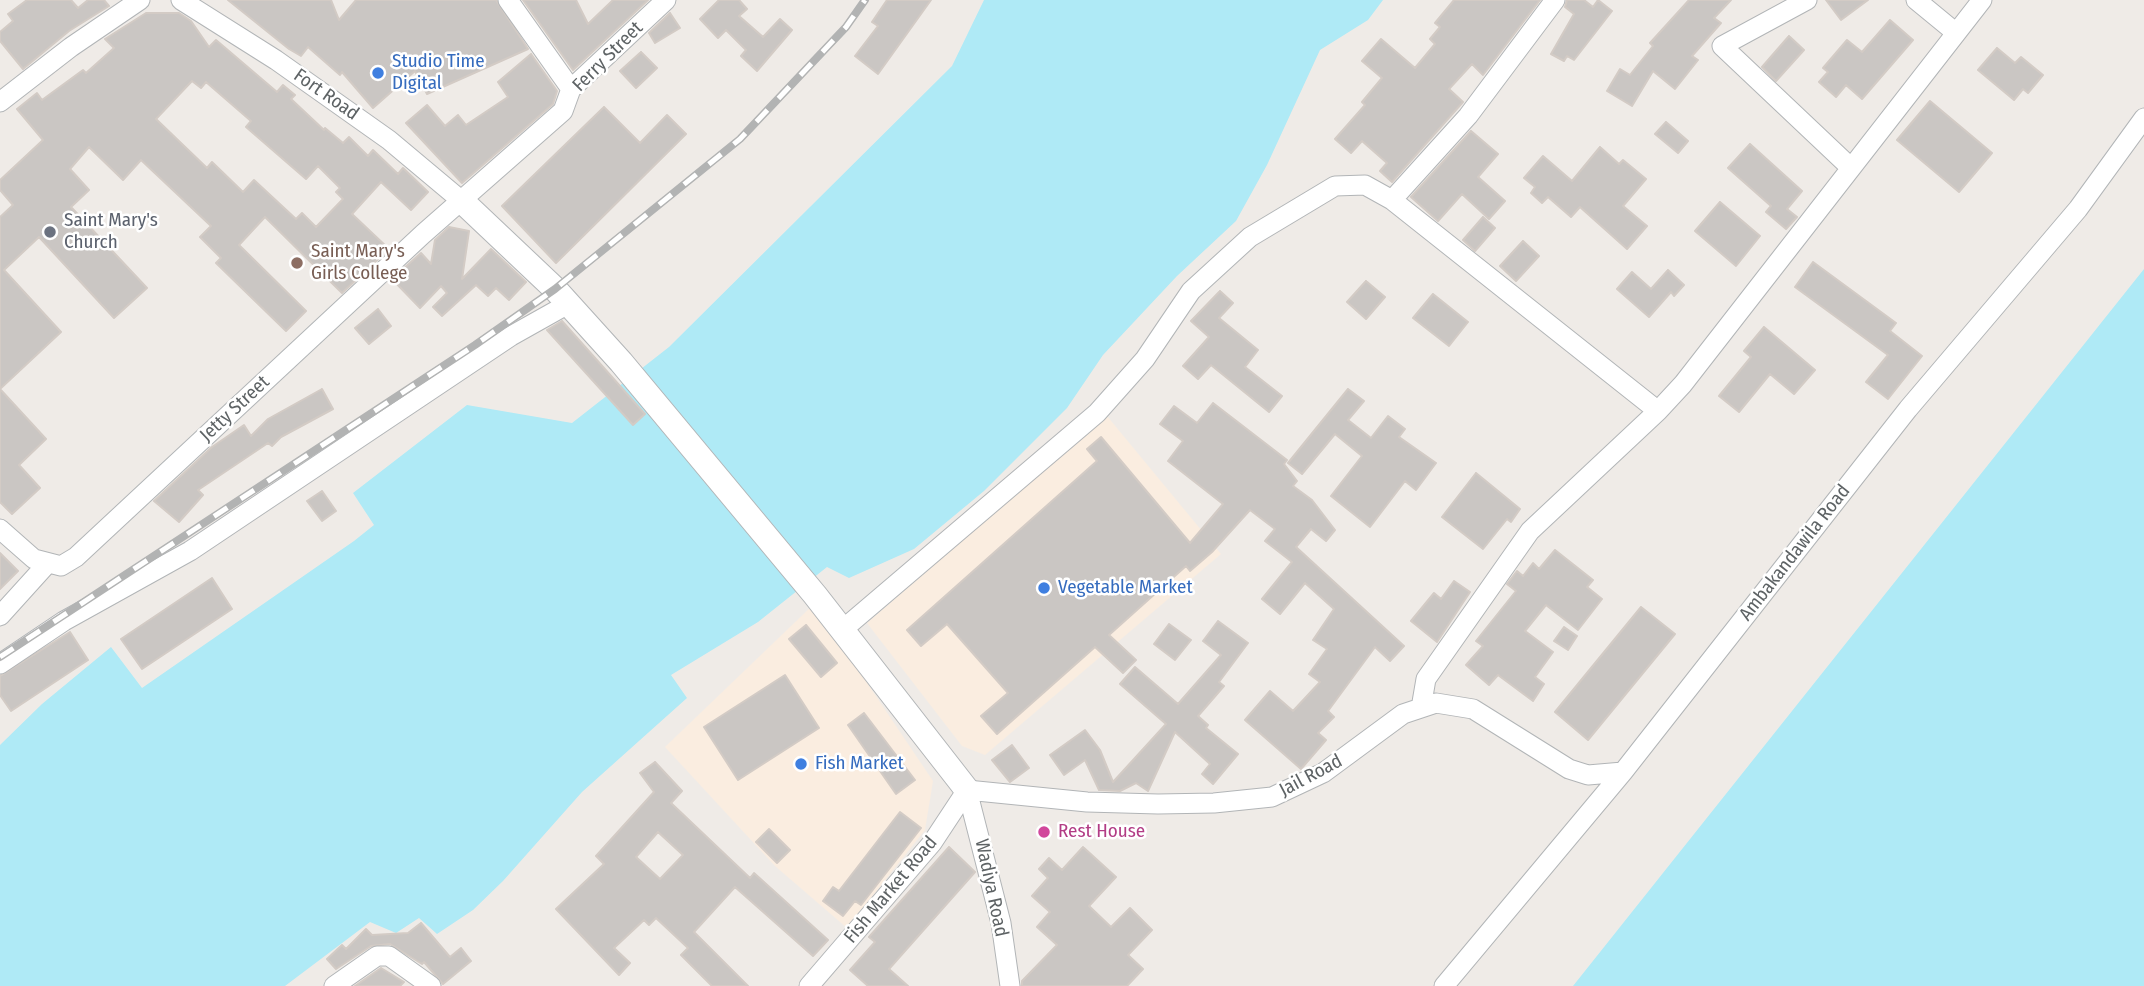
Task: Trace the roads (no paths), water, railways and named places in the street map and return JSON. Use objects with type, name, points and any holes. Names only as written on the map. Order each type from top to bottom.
[{"type":"street","points":[[0,102],[71,47],[140,0]]},
{"type":"street","points":[[508,0],[571,89]]},
{"type":"street","name":"Ferry Street","points":[[463,202],[563,111],[571,89],[666,0]]},
{"type":"street","points":[[1392,200],[1468,117],[1555,0]]},
{"type":"street","points":[[1807,0],[1722,46],[1850,167]]},
{"type":"street","points":[[1916,0],[1955,32]]},
{"type":"street","points":[[1421,708],[1426,679],[1530,531],[1684,384],[1982,0]]},
{"type":"street","name":"Fort Road","points":[[182,1],[276,60],[378,132],[463,202]]},
{"type":"street","name":"Ambakandawila Road","points":[[1444,986],[1622,772],[1908,409],[2078,209],[2144,118]]},
{"type":"street","points":[[841,631],[1097,413],[1145,359],[1191,291],[1250,237],[1335,186],[1365,185],[1392,200],[1658,411]]},
{"type":"street","points":[[463,202],[568,304],[621,362],[815,595],[967,790]]},
{"type":"street","name":"Jetty Street","points":[[47,564],[61,566],[76,557],[423,234],[463,202]]},
{"type":"street","points":[[0,664],[64,621],[190,551],[511,335],[568,304]]},
{"type":"street","points":[[0,529],[34,559],[47,564],[0,616]]},
{"type":"street","name":"Jail Road","points":[[967,790],[1087,802],[1158,804],[1214,803],[1272,797],[1323,774],[1388,723],[1436,703],[1473,709],[1569,769],[1588,775],[1622,772]]},
{"type":"street","name":"Fish Market Road","points":[[809,986],[932,843],[967,790]]},
{"type":"street","name":"Wadiya Road","points":[[967,790],[1001,923],[1010,986]]},
{"type":"street","points":[[334,986],[377,956],[388,956],[430,986]]},
{"type":"water","points":[[984,0],[1383,0],[1368,20],[1320,50],[1267,165],[1236,221],[1177,276],[1103,355],[1067,408],[984,491],[914,549],[849,578],[827,567],[758,622],[671,675],[687,698],[582,792],[503,881],[473,910],[437,934],[419,918],[396,933],[370,922],[285,986],[0,986],[0,745],[42,704],[111,647],[142,688],[354,541],[374,525],[353,493],[467,405],[572,423],[669,347],[952,66]]},
{"type":"water","points":[[2144,269],[2144,986],[1573,986]]},
{"type":"railway","points":[[0,657],[475,345],[555,289],[740,139],[846,27],[865,0]]},
{"type":"place","name":"Studio Time Digital","points":[[378,73]]},
{"type":"place","name":"Saint Mary's Church","points":[[50,232]]},
{"type":"place","name":"Saint Mary's Girls College","points":[[297,263]]},
{"type":"place","name":"Vegetable Market","points":[[1044,588]]},
{"type":"place","name":"Fish Market","points":[[801,764]]},
{"type":"place","name":"Rest House","points":[[1044,832]]}]
